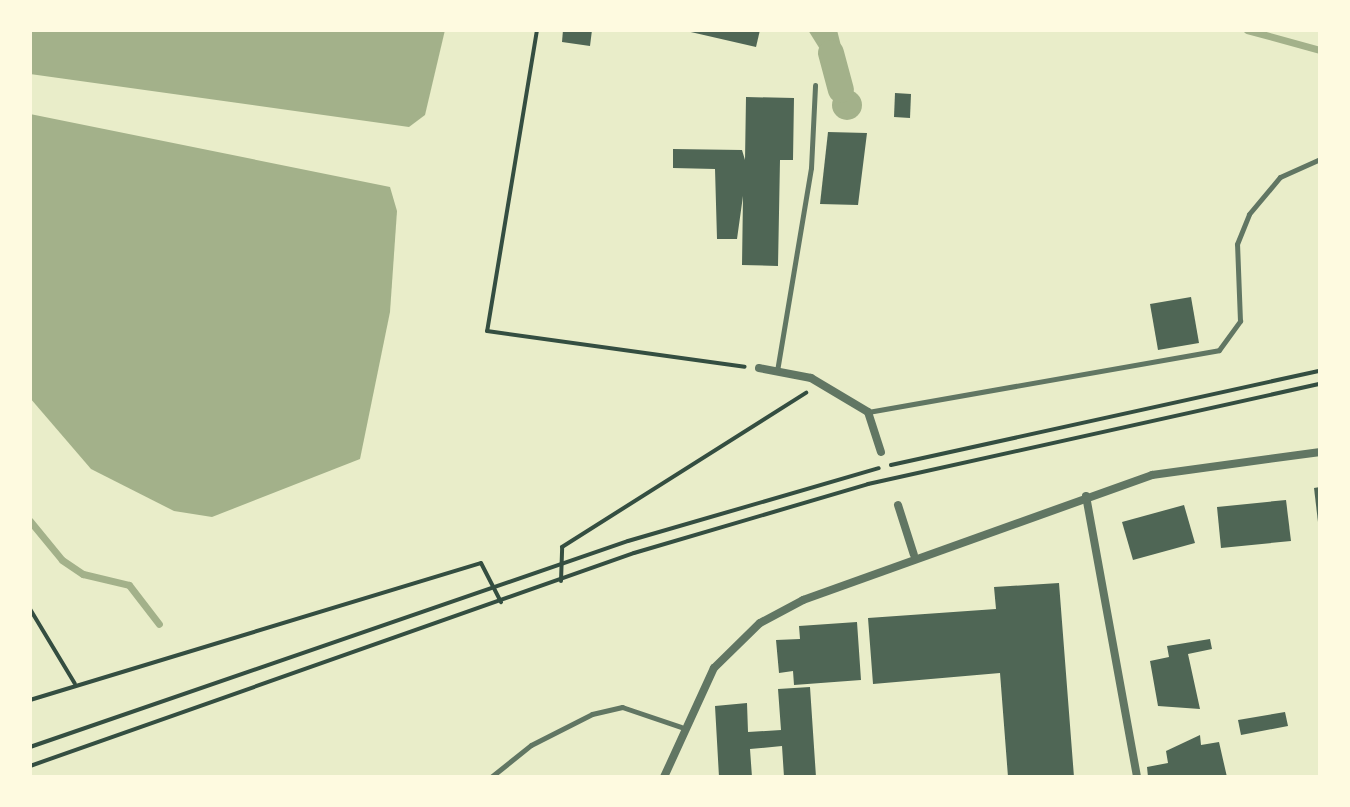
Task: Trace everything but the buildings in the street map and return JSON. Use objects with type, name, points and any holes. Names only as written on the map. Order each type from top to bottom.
[{"type":"street","points":[[759,368],[820,385],[868,412],[881,452]]},
{"type":"street","points":[[664,777],[681,727],[714,668],[760,623],[914,555],[1086,496],[1190,468],[1320,452]]},
{"type":"street","points":[[1086,496],[1137,777]]},
{"type":"street","points":[[898,505],[914,555]]},
{"type":"lane","points":[[777,372],[811,168],[815,85]]},
{"type":"lane","points":[[868,412],[1219,350],[1240,321],[1237,244],[1249,214],[1280,177],[1320,159]]},
{"type":"lane","points":[[491,777],[531,745],[592,714],[622,707],[681,727]]},
{"type":"path","points":[[537,30],[487,331],[759,368]]},
{"type":"path","points":[[905,461],[1320,371]]},
{"type":"path","points":[[30,766],[561,581],[868,484],[1320,384]]},
{"type":"path","points":[[561,581],[562,547],[820,385]]},
{"type":"path","points":[[30,747],[562,565],[865,472]]},
{"type":"path","points":[[30,700],[75,684],[123,677],[481,563],[501,602]]},
{"type":"path","points":[[30,609],[75,684]]},
{"type":"shaded area","points":[[30,30],[445,30],[425,115],[409,127],[30,74]]},
{"type":"shaded area","points":[[808,30],[837,30],[841,46],[823,54]]},
{"type":"shaded area","points":[[847,90],[858,94],[862,105],[858,116],[847,120],[836,116],[832,105],[836,94]]},
{"type":"shaded area","points":[[30,114],[390,187],[397,211],[390,312],[360,459],[212,517],[174,511],[91,469],[30,398]]},
{"type":"waterway","points":[[1247,30],[1320,50]]},
{"type":"waterway","points":[[831,53],[841,90]]},
{"type":"waterway","points":[[30,521],[62,560],[83,574],[129,585],[159,624]]}]
